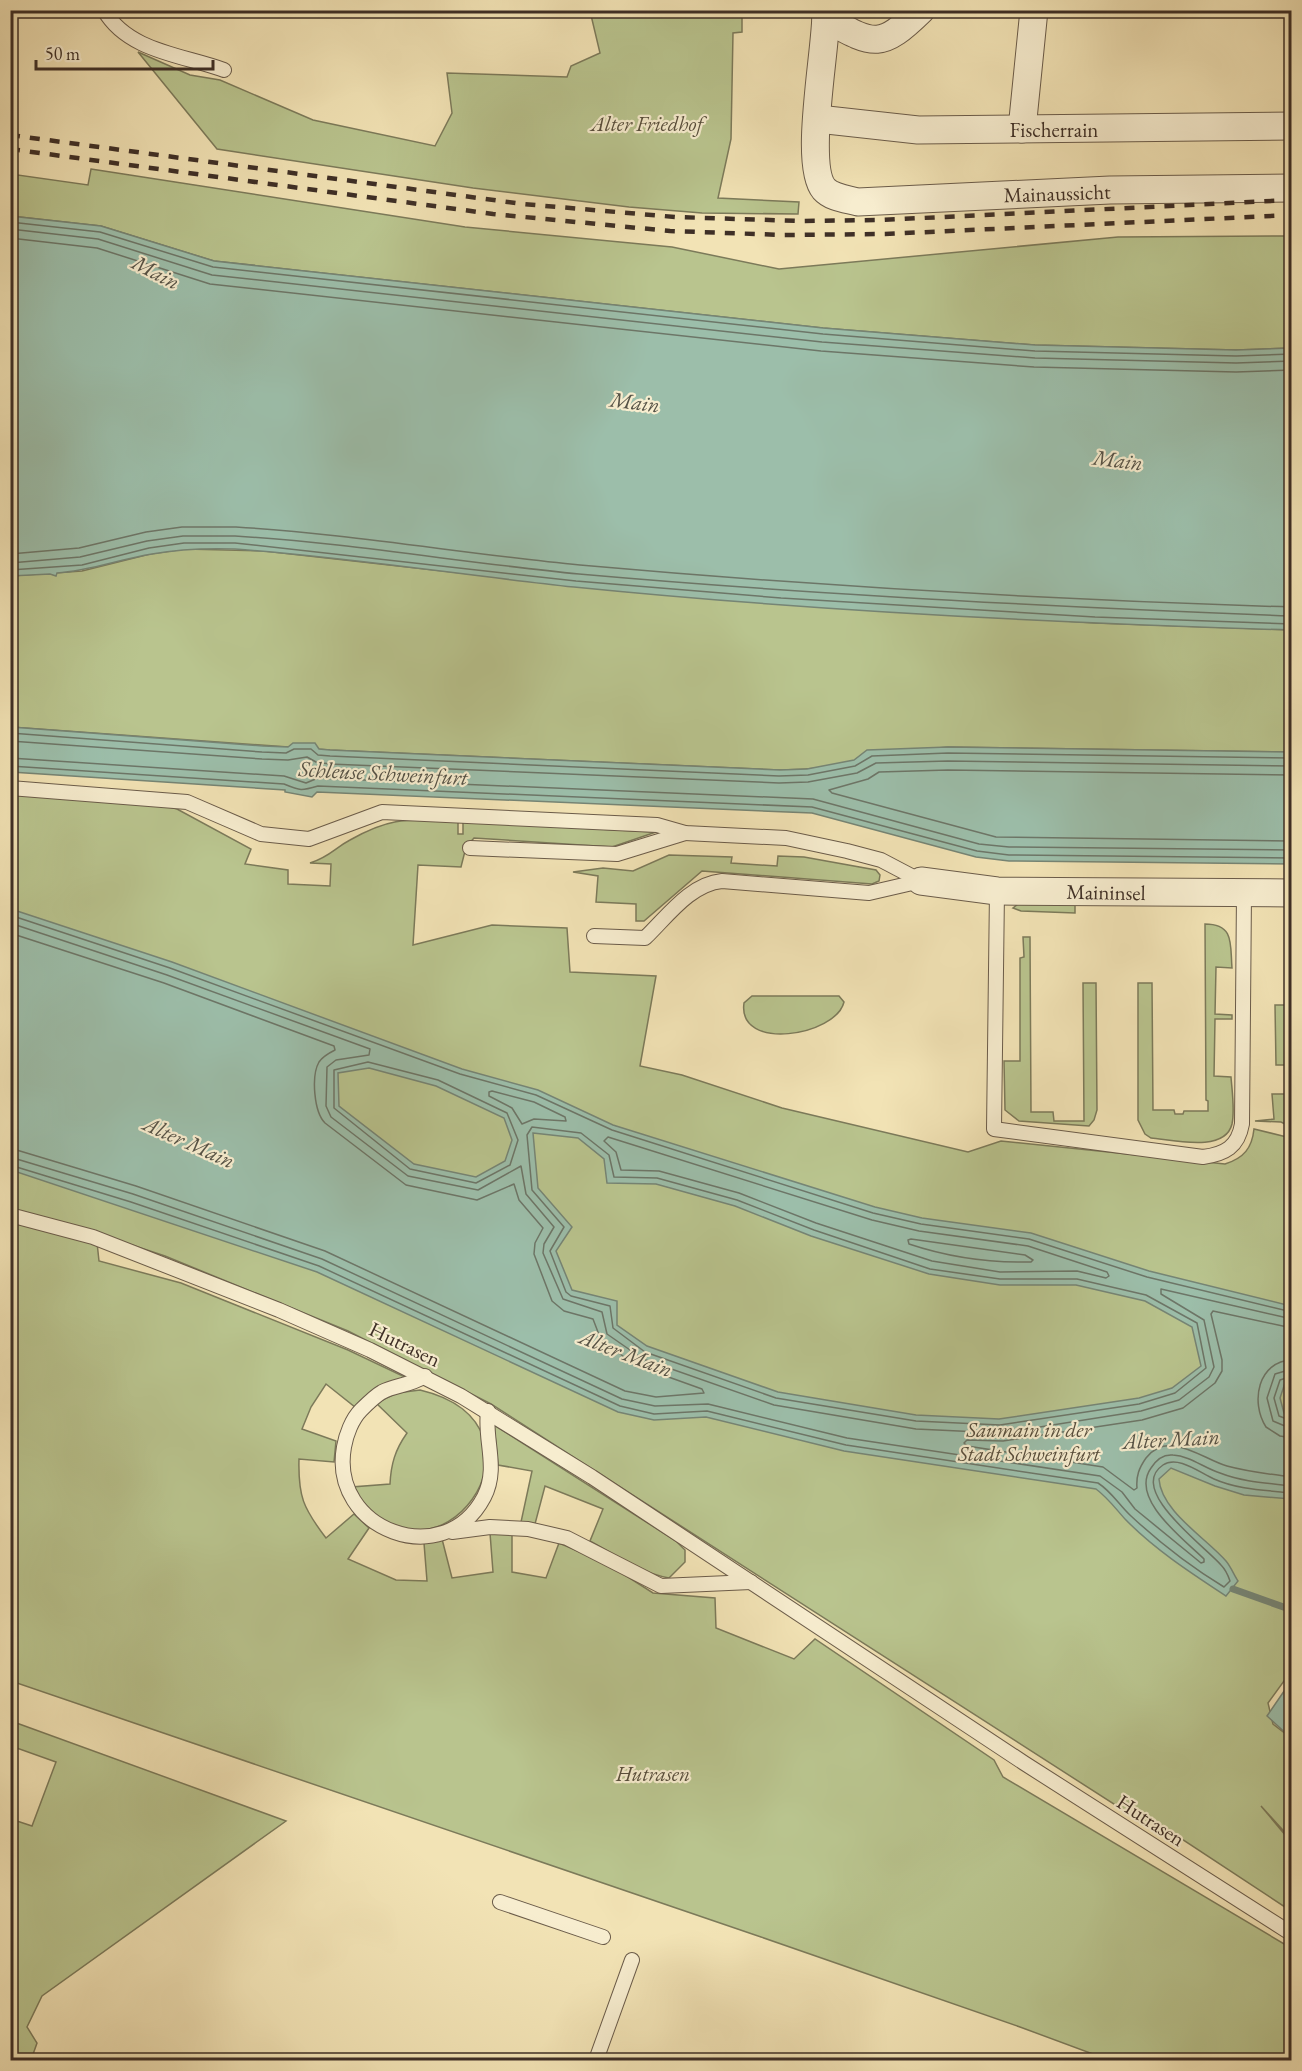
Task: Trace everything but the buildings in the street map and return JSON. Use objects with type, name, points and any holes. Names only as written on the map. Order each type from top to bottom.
[{"type":"street","points":[[818,119],[826,15],[861,38],[883,41],[901,29],[921,10]]},
{"type":"street","points":[[1022,129],[1034,10]]},
{"type":"street","name":"Fischerrain","points":[[818,119],[918,130],[1292,126]]},
{"type":"street","name":"Mainaussicht","points":[[818,119],[819,179],[825,190],[837,197],[858,202],[1110,190],[1292,188]]},
{"type":"street","name":"Maininsel","points":[[921,880],[997,891],[1292,893]]},
{"type":"lane","points":[[104,10],[124,35],[194,63],[224,70]]},
{"type":"lane","points":[[10,788],[187,802],[261,834],[309,839],[382,812],[657,825],[685,833],[786,838],[880,860],[921,880]]},
{"type":"lane","points":[[470,848],[617,854],[685,833]]},
{"type":"lane","points":[[594,936],[645,938],[696,888],[708,883],[722,881],[869,893],[921,880]]},
{"type":"lane","points":[[997,891],[994,1129],[1203,1157],[1221,1154],[1233,1146],[1240,1136],[1242,1124],[1244,893]]},
{"type":"lane","name":"Hutrasen","points":[[10,1215],[93,1237],[279,1310],[424,1376],[488,1411],[752,1582],[1024,1763],[1292,1934]]},
{"type":"lane","points":[[424,1376],[411,1385],[383,1392],[359,1412],[345,1436],[341,1460],[347,1491],[366,1517],[392,1532],[419,1538],[490,1527],[528,1529],[567,1538],[661,1586],[752,1582]]},
{"type":"lane","points":[[444,1534],[465,1521],[485,1496],[491,1477],[492,1455],[486,1424],[488,1411]]},
{"type":"lane","points":[[500,1902],[603,1937]]},
{"type":"lane","points":[[596,2061],[632,1960]]},
{"type":"green space","name":"Alter Friedhof","points":[[590,11],[742,11],[742,32],[733,33],[731,139],[718,198],[799,202],[798,214],[702,213],[629,207],[473,188],[217,149],[138,52],[190,75],[220,80],[313,120],[435,146],[452,113],[447,73],[567,77],[571,66],[600,53]]},
{"type":"green space","points":[[91,169],[465,227],[672,247],[779,269],[1118,237],[1291,236],[1291,348],[1236,350],[1035,345],[823,328],[214,261],[101,226],[11,216],[11,174],[88,185]]},
{"type":"green space","points":[[185,549],[264,551],[632,592],[1095,623],[1291,630],[1291,752],[948,747],[864,755],[857,760],[836,766],[780,770],[330,750],[11,727],[10,576],[82,571],[150,554]]},
{"type":"green space","name":"Saumain in der Stadt Schweinfurt","points":[[11,793],[163,805],[177,809],[251,849],[245,864],[288,870],[288,884],[330,886],[331,864],[310,863],[323,858],[365,832],[379,826],[403,821],[458,821],[458,834],[463,834],[463,822],[656,832],[612,847],[474,838],[466,847],[461,867],[418,865],[413,945],[492,925],[567,928],[570,972],[656,976],[640,1066],[682,1075],[782,1108],[968,1152],[1001,1141],[1225,1164],[1237,1159],[1246,1151],[1254,1129],[1291,1138],[1292,1670],[1268,1703],[1273,1724],[1291,1738],[1291,1839],[1261,1806],[1291,1842],[1291,1911],[1150,1818],[1145,1824],[491,1404],[348,1331],[165,1256],[96,1233],[99,1261],[181,1283],[348,1350],[407,1378],[382,1385],[355,1407],[326,1384],[311,1407],[302,1429],[336,1441],[334,1462],[299,1459],[301,1492],[307,1510],[318,1528],[326,1538],[354,1514],[369,1528],[348,1559],[396,1580],[427,1581],[424,1543],[442,1539],[452,1578],[493,1572],[490,1533],[512,1534],[512,1572],[546,1578],[559,1543],[606,1563],[653,1593],[715,1598],[716,1628],[794,1659],[815,1639],[994,1760],[1003,1777],[1291,1948],[1292,2058],[1109,2060],[761,1937],[11,1681]]},
{"type":"green space","points":[[669,855],[732,857],[731,863],[777,866],[778,856],[804,857],[876,870],[880,875],[879,881],[872,884],[702,871],[644,921],[636,921],[636,904],[596,902],[598,876],[573,872],[603,868],[633,871]]},
{"type":"green space","points":[[1018,904],[1075,904],[1075,913],[1021,911],[1013,908]]},
{"type":"green space","points":[[1205,924],[1222,928],[1229,937],[1230,944],[1232,968],[1216,967],[1215,1014],[1232,1015],[1232,1019],[1215,1019],[1214,1076],[1231,1077],[1232,1124],[1227,1133],[1209,1142],[1197,1143],[1151,1138],[1145,1134],[1138,1120],[1138,983],[1152,983],[1153,1110],[1174,1110],[1175,1114],[1183,1114],[1184,1111],[1208,1111],[1206,1100]]},
{"type":"green space","points":[[1023,937],[1030,937],[1031,1112],[1053,1112],[1054,1121],[1084,1121],[1083,983],[1096,983],[1097,1110],[1089,1126],[1019,1121],[1005,1110],[1004,1061],[1020,1061],[1020,958],[1024,957]]},
{"type":"green space","points":[[752,996],[839,996],[844,1002],[837,1014],[824,1023],[788,1034],[770,1033],[756,1028],[746,1018],[744,1003]]},
{"type":"green space","points":[[1275,1005],[1291,1005],[1291,1053],[1285,1054],[1285,1065],[1276,1065]]},
{"type":"green space","points":[[1272,1094],[1285,1094],[1285,1116],[1291,1116],[1291,1127],[1281,1122],[1255,1121],[1274,1119]]},
{"type":"green space","points":[[420,1390],[463,1409],[483,1438],[485,1470],[472,1499],[449,1521],[418,1530],[385,1521],[352,1487],[390,1484],[394,1457],[407,1433],[376,1403],[397,1393]]},
{"type":"green space","points":[[494,1425],[676,1541],[685,1550],[685,1562],[669,1578],[658,1576],[628,1563],[590,1541],[603,1509],[545,1486],[535,1524],[521,1522],[532,1471],[498,1465]]},
{"type":"green space","points":[[11,1721],[286,1821],[42,1996],[27,2027],[37,2043],[31,2060],[11,2060],[11,1819],[32,1826],[56,1762],[11,1746]]},
{"type":"water","name":"Main","points":[[10,216],[101,226],[214,261],[823,328],[1035,345],[1236,350],[1291,348],[1291,630],[1022,620],[753,603],[574,587],[362,561],[235,549],[173,551],[57,573],[56,576],[50,574],[11,576]]},
{"type":"water","name":"Schleuse Schweinfurt","points":[[11,727],[263,746],[288,747],[293,743],[315,743],[319,749],[330,750],[780,770],[807,769],[854,760],[867,750],[948,747],[1291,752],[1291,864],[1009,861],[976,857],[812,813],[317,792],[312,797],[285,792],[285,790],[11,772]]},
{"type":"water","name":"Alter Main","points":[[11,909],[172,962],[462,1069],[538,1090],[613,1125],[875,1207],[922,1218],[1031,1233],[1149,1271],[1291,1306],[1291,1382],[1285,1383],[1280,1398],[1284,1413],[1291,1416],[1291,1499],[1244,1495],[1171,1468],[1159,1479],[1162,1491],[1176,1513],[1231,1568],[1238,1581],[1226,1596],[1160,1550],[1096,1489],[844,1451],[706,1417],[654,1420],[618,1412],[317,1272],[11,1170]],"holes":[[[369,1068],[436,1086],[504,1118],[512,1140],[505,1161],[476,1177],[414,1164],[339,1106],[338,1073]],[[533,1133],[578,1138],[604,1159],[607,1183],[656,1184],[735,1206],[811,1236],[929,1274],[1000,1285],[1076,1285],[1145,1301],[1192,1327],[1201,1366],[1172,1388],[1139,1398],[999,1419],[916,1415],[778,1392],[647,1346],[617,1325],[617,1301],[572,1290],[556,1251],[572,1227],[538,1188]]]},
{"type":"water","points":[[1291,1681],[1291,1738],[1267,1716]]},
{"type":"waterway","points":[[1233,1589],[1292,1610]]},
{"type":"railway","points":[[10,135],[523,204],[675,217],[802,221],[881,220],[1292,200]]},
{"type":"railway","points":[[10,149],[493,214],[670,231],[784,235],[885,234],[1292,215]]}]
